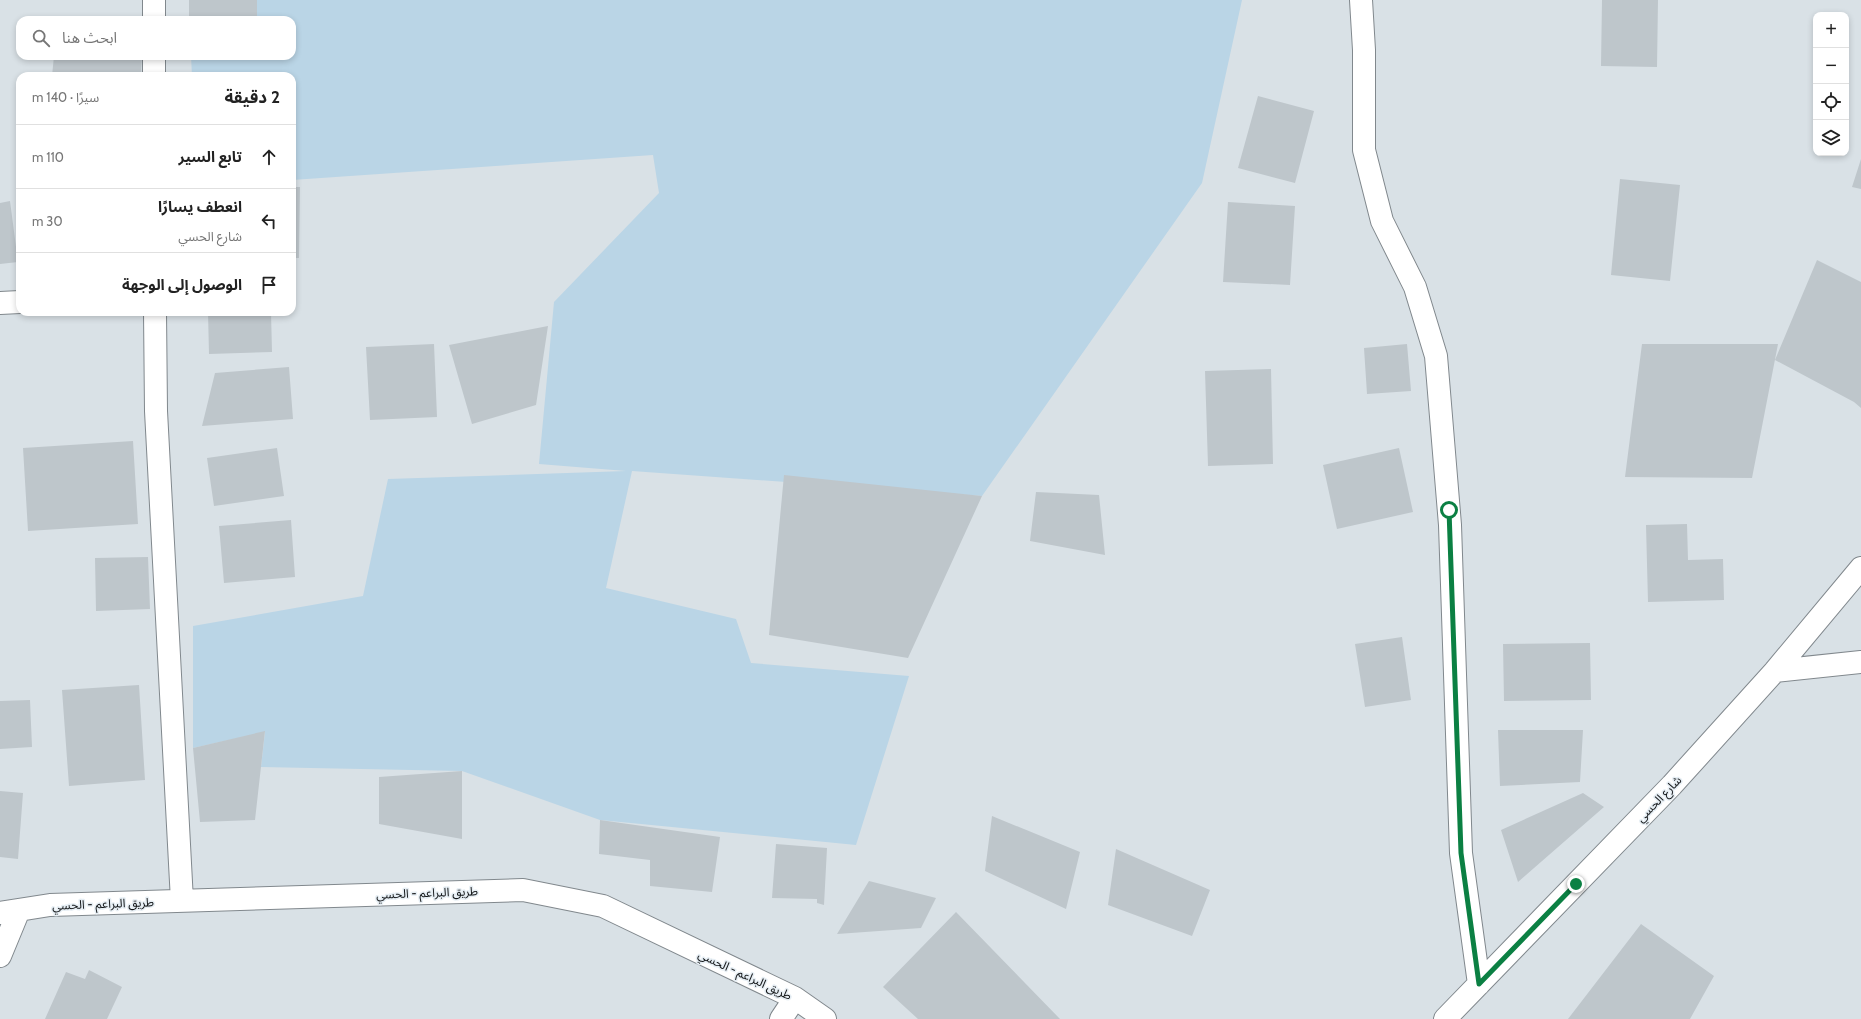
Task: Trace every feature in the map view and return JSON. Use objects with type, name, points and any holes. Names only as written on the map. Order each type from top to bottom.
[{"type":"street","points":[[154,0],[154,16]]},
{"type":"street","points":[[1360,0],[1364,50],[1364,150],[1382,221],[1415,287],[1436,356],[1450,525],[1461,853],[1479,984]]},
{"type":"street","points":[[154,60],[154,72]]},
{"type":"street","points":[[0,303],[16,302]]},
{"type":"street","points":[[155,316],[156,411],[182,901]]},
{"type":"street","name":"شارع الحسي","points":[[1445,1019],[1672,785],[1775,671],[1861,568]]},
{"type":"street","points":[[1775,671],[1861,663]]},
{"type":"street","name":"طريق البراعم - الحسي","points":[[9,911],[50,905],[523,890],[603,906],[795,998],[825,1019]]},
{"type":"street","points":[[0,956],[9,911]]},
{"type":"street","points":[[781,1019],[795,998]]},
{"type":"shaded area","points":[[257,0],[1242,0],[1202,183],[982,496],[632,471],[606,588],[736,619],[751,663],[909,676],[856,845],[600,820],[462,771],[261,767],[265,732],[193,748],[193,626],[363,596],[388,479],[626,471],[539,464],[554,302],[659,193],[653,155],[296,180],[296,72],[192,72],[191,60],[296,60],[296,16],[257,16]]},
{"type":"building","points":[[189,0],[257,0],[257,16],[189,16]]},
{"type":"building","points":[[1602,0],[1658,0],[1657,67],[1601,66]]},
{"type":"building","points":[[54,60],[142,60],[141,72],[52,72]]},
{"type":"building","points":[[1258,96],[1314,111],[1295,183],[1238,168]]},
{"type":"building","points":[[1861,159],[1861,189],[1852,187]]},
{"type":"building","points":[[1620,179],[1680,185],[1670,281],[1611,275]]},
{"type":"building","points":[[296,187],[300,187],[299,258],[296,258]]},
{"type":"building","points":[[10,201],[16,247],[16,262],[0,264],[0,203]]},
{"type":"building","points":[[1228,202],[1295,206],[1290,285],[1223,282]]},
{"type":"building","points":[[1817,260],[1861,282],[1861,408],[1854,402],[1775,360]]},
{"type":"building","points":[[208,316],[271,316],[272,352],[209,354]]},
{"type":"building","points":[[548,326],[536,405],[472,424],[449,345]]},
{"type":"building","points":[[434,344],[437,417],[370,420],[366,347]]},
{"type":"building","points":[[1407,344],[1411,391],[1367,394],[1364,348]]},
{"type":"building","points":[[1642,344],[1778,344],[1752,478],[1625,477]]},
{"type":"building","points":[[289,367],[293,419],[202,426],[215,373]]},
{"type":"building","points":[[1271,369],[1273,464],[1208,466],[1205,371]]},
{"type":"building","points":[[133,441],[138,524],[28,531],[23,448]]},
{"type":"building","points":[[277,448],[284,496],[214,506],[207,458]]},
{"type":"building","points":[[1399,448],[1413,512],[1337,529],[1323,465]]},
{"type":"building","points":[[784,475],[982,496],[908,658],[769,635]]},
{"type":"building","points":[[1036,492],[1099,495],[1105,555],[1030,541]]},
{"type":"building","points":[[291,520],[295,577],[224,583],[219,526]]},
{"type":"building","points":[[1687,524],[1688,560],[1723,559],[1724,600],[1648,602],[1646,525]]},
{"type":"building","points":[[148,557],[150,609],[96,611],[95,558]]},
{"type":"building","points":[[1402,637],[1411,700],[1365,707],[1355,644]]},
{"type":"building","points":[[1590,643],[1591,700],[1504,701],[1503,644]]},
{"type":"building","points":[[139,685],[145,780],[69,786],[62,690]]},
{"type":"building","points":[[30,700],[32,747],[0,749],[0,701]]},
{"type":"building","points":[[1498,730],[1583,730],[1580,782],[1500,786]]},
{"type":"building","points":[[265,731],[255,820],[200,822],[193,748]]},
{"type":"building","points":[[462,771],[462,839],[379,824],[379,777]]},
{"type":"building","points":[[0,791],[23,793],[18,859],[0,857]]},
{"type":"building","points":[[1583,793],[1604,807],[1518,882],[1501,830]]},
{"type":"building","points":[[992,816],[1080,852],[1066,909],[985,871]]},
{"type":"building","points":[[600,820],[720,837],[712,892],[650,886],[650,860],[599,854]]},
{"type":"building","points":[[776,844],[827,848],[824,905],[817,903],[817,899],[772,898]]},
{"type":"building","points":[[1116,849],[1210,890],[1192,936],[1108,905]]},
{"type":"building","points":[[869,881],[936,898],[921,928],[837,934]]},
{"type":"building","points":[[956,912],[1060,1019],[918,1019],[883,987]]},
{"type":"building","points":[[1641,924],[1714,976],[1690,1019],[1568,1019]]},
{"type":"building","points":[[89,970],[122,987],[107,1019],[45,1019],[66,972],[85,979]]},
{"type":"route","points":[[1449,510],[1461,853],[1479,984],[1576,884]]}]
